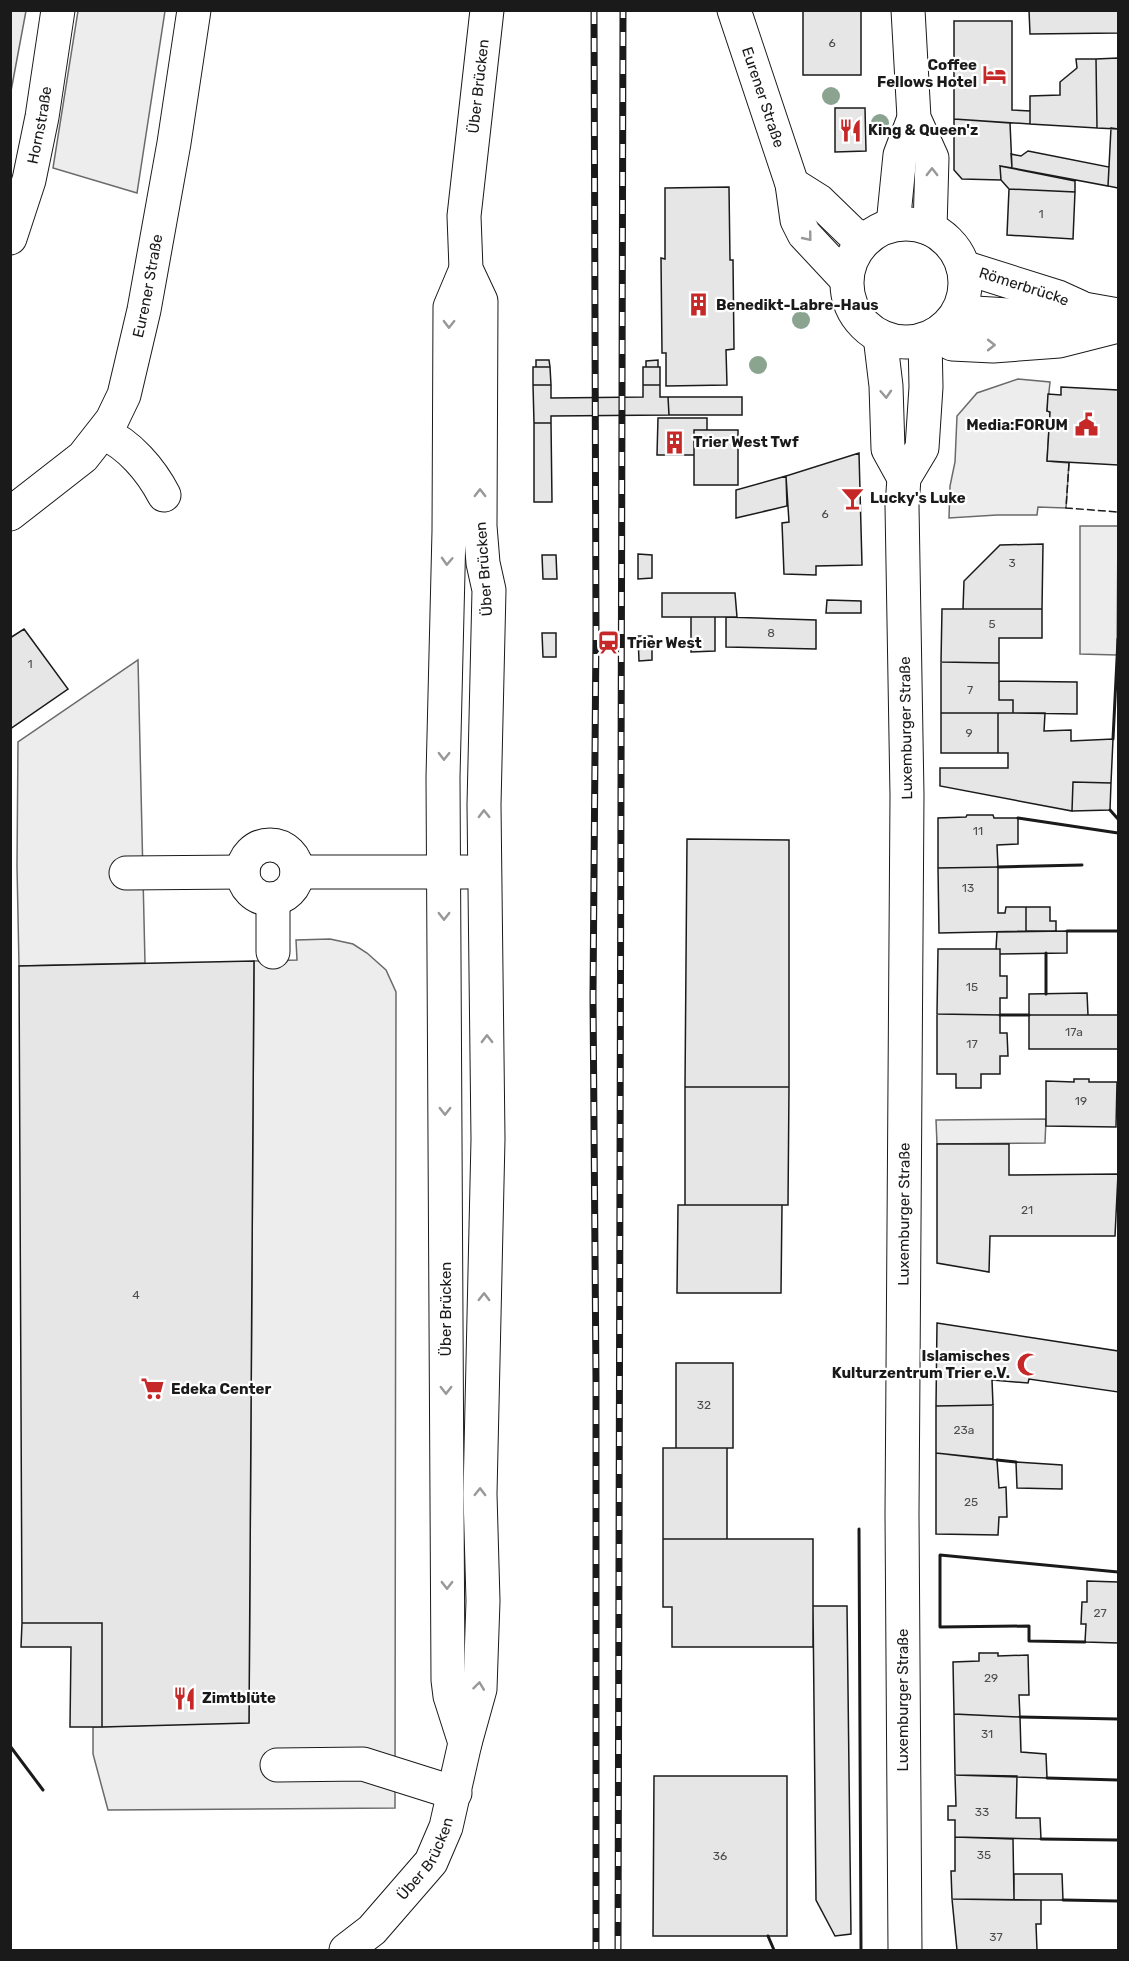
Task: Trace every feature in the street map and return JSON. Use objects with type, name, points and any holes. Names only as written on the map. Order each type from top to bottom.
[{"type":"street","name":"Hornstraße","points":[[10,238],[29,180],[42,117],[58,10]]},
{"type":"street","name":"Eurener Straße","points":[[10,514],[83,458],[112,420],[124,395],[138,340],[174,143],[194,10]]},
{"type":"street","name":"Über Brücken","points":[[346,1950],[372,1930],[431,1862],[446,1827],[480,1689],[483,1601],[480,1494],[488,1139],[484,805],[489,590],[483,563],[480,526],[481,301],[466,269],[464,216],[487,10]]},
{"type":"street","name":"Eurener Straße","points":[[734,10],[792,184],[797,220],[804,234],[846,279]]},
{"type":"street","points":[[908,10],[914,118],[932,158],[930,229]]},
{"type":"street","points":[[892,225],[900,155],[914,118]]},
{"type":"street","points":[[792,184],[819,201],[852,233],[864,240]]},
{"type":"street","points":[[904,478],[922,448],[926,387],[939,328],[965,290],[963,267],[951,244],[942,236],[918,224],[892,225],[882,228],[864,240],[849,265],[846,279],[854,313],[870,330],[880,336],[902,342],[939,328]]},
{"type":"street","name":"Römerbrücke","points":[[963,267],[1058,297],[1084,309],[1119,315]]},
{"type":"street","name":"Über Brücken","points":[[465,1743],[447,1680],[443,777],[449,531],[450,307],[466,269]]},
{"type":"street","name":"Römerbrücke","points":[[939,328],[1084,309]]},
{"type":"street","points":[[939,328],[952,344],[993,346],[1059,341],[1119,326]]},
{"type":"street","name":"Luxemburger Straße","points":[[880,336],[886,386],[888,449],[904,478],[903,585],[907,795],[902,1514],[904,1950]]},
{"type":"street","points":[[103,433],[116,438],[136,457],[164,495]]},
{"type":"street","points":[[269,836],[293,857],[297,872],[295,883],[289,891],[273,899],[256,895],[249,890],[243,872],[244,861],[269,836]]},
{"type":"street","points":[[126,873],[243,872]]},
{"type":"street","points":[[297,872],[485,872]]},
{"type":"street","points":[[273,899],[273,952]]},
{"type":"street","points":[[278,1765],[363,1764],[455,1793]]},
{"type":"shaded area","points":[[10,11],[26,11],[11,91]]},
{"type":"shaded area","points":[[78,11],[165,11],[137,193],[53,168]]},
{"type":"shaded area","points":[[1018,379],[1050,382],[1047,411],[1050,412],[1047,461],[1069,463],[1066,508],[1038,507],[1037,515],[949,518],[957,416],[977,393]]},
{"type":"shaded area","points":[[1080,526],[1118,526],[1117,655],[1080,654]]},
{"type":"shaded area","points":[[138,660],[145,963],[19,966],[18,742]]},
{"type":"shaded area","points":[[330,939],[353,944],[367,953],[386,970],[396,992],[395,1808],[108,1810],[93,1754],[93,1727],[249,1722],[254,961],[297,960],[296,940]]},
{"type":"shaded area","points":[[1046,1119],[1045,1143],[937,1144],[936,1120]]},
{"type":"building","points":[[803,10],[861,10],[861,75],[803,75]]},
{"type":"building","points":[[1029,10],[1118,10],[1118,33],[1030,34]]},
{"type":"building","points":[[954,21],[1012,21],[1012,110],[1030,111],[1030,124],[954,119]]},
{"type":"building","points":[[1118,58],[1118,129],[1097,128],[1096,59]]},
{"type":"building","points":[[1076,59],[1096,59],[1097,128],[1030,124],[1030,96],[1060,95],[1060,82],[1077,68]]},
{"type":"building","points":[[835,108],[865,108],[866,151],[835,152]]},
{"type":"building","points":[[954,119],[1010,123],[1012,168],[1000,166],[1001,180],[962,179],[954,170]]},
{"type":"building","points":[[1111,128],[1118,129],[1118,188],[1108,186]]},
{"type":"building","points":[[1028,151],[1109,167],[1108,186],[1012,168],[1011,154],[1021,156]]},
{"type":"building","points":[[1000,166],[1075,181],[1075,192],[1009,189],[1001,180]]},
{"type":"building","name":"Benedikt-Labre-Haus","points":[[729,187],[734,349],[726,350],[727,385],[666,386],[666,353],[662,353],[661,258],[665,259],[665,188]]},
{"type":"building","points":[[1009,189],[1075,192],[1073,239],[1007,235]]},
{"type":"building","points":[[536,360],[549,360],[550,367],[536,367]]},
{"type":"building","points":[[658,360],[658,367],[646,367],[646,361]]},
{"type":"building","points":[[533,367],[550,367],[551,385],[533,385]]},
{"type":"building","points":[[643,367],[660,367],[660,385],[643,385]]},
{"type":"building","points":[[533,385],[551,385],[551,398],[643,397],[643,385],[660,385],[660,397],[668,397],[669,415],[551,416],[551,423],[534,423]]},
{"type":"building","points":[[1061,387],[1118,390],[1118,465],[1047,461],[1050,412],[1047,411],[1048,394],[1061,395]]},
{"type":"building","points":[[668,397],[742,397],[742,415],[669,415]]},
{"type":"building","name":"Trier West Twf","points":[[658,418],[707,418],[707,430],[694,430],[694,455],[657,455]]},
{"type":"building","points":[[534,423],[551,423],[552,502],[534,502]]},
{"type":"building","points":[[694,430],[738,430],[738,485],[694,485]]},
{"type":"building","points":[[859,453],[862,565],[816,566],[816,575],[784,574],[782,523],[789,522],[786,476]]},
{"type":"building","points":[[786,476],[787,506],[736,518],[736,490]]},
{"type":"building","points":[[1043,544],[1042,609],[963,609],[964,581],[1000,545]]},
{"type":"building","points":[[638,554],[652,555],[652,578],[638,579]]},
{"type":"building","points":[[542,555],[556,555],[557,579],[543,579]]},
{"type":"building","points":[[662,593],[735,593],[737,617],[662,617]]},
{"type":"building","points":[[827,600],[861,601],[861,613],[826,613]]},
{"type":"building","points":[[942,609],[1042,609],[1042,638],[999,638],[999,663],[941,662]]},
{"type":"building","points":[[691,617],[715,617],[715,651],[691,652]]},
{"type":"building","points":[[726,617],[816,620],[816,649],[726,647]]},
{"type":"building","points":[[24,629],[68,689],[10,729],[10,638]]},
{"type":"building","points":[[542,633],[556,633],[556,657],[543,657]]},
{"type":"building","points":[[638,636],[652,636],[652,660],[639,661]]},
{"type":"building","points":[[941,662],[999,663],[999,700],[1013,700],[1013,713],[941,713]]},
{"type":"building","points":[[999,681],[1077,682],[1077,714],[1013,713],[1013,700],[999,700]]},
{"type":"building","points":[[941,713],[998,713],[998,753],[941,753]]},
{"type":"building","points":[[998,713],[1045,713],[1044,731],[1071,730],[1071,741],[1113,739],[1111,783],[1073,782],[1072,811],[940,786],[940,768],[1008,768],[1008,753],[998,753]]},
{"type":"building","points":[[1073,782],[1111,783],[1110,810],[1072,811]]},
{"type":"building","points":[[967,815],[1018,818],[1018,844],[997,845],[998,867],[938,868],[938,818],[966,817]]},
{"type":"building","points":[[687,839],[789,840],[789,1087],[685,1087]]},
{"type":"building","points":[[998,867],[998,913],[1005,913],[1006,907],[1026,907],[1026,931],[939,933],[938,868]]},
{"type":"building","points":[[1026,907],[1050,907],[1050,921],[1056,921],[1056,931],[1026,931]]},
{"type":"building","points":[[1067,931],[1067,953],[1000,954],[1000,949],[996,949],[997,932]]},
{"type":"building","points":[[938,949],[1000,949],[1000,976],[1007,976],[1007,998],[1000,998],[1000,1015],[937,1014]]},
{"type":"building","points":[[254,961],[249,1723],[102,1727],[102,1623],[22,1623],[19,966]]},
{"type":"building","points":[[1087,993],[1088,1015],[1029,1015],[1029,994]]},
{"type":"building","points":[[937,1014],[1000,1015],[1000,1033],[1007,1033],[1008,1056],[1000,1056],[1000,1074],[981,1074],[981,1088],[956,1088],[956,1074],[937,1074]]},
{"type":"building","points":[[1029,1015],[1118,1015],[1118,1049],[1029,1049]]},
{"type":"building","points":[[1074,1079],[1089,1079],[1089,1082],[1117,1082],[1116,1127],[1046,1126],[1046,1081],[1074,1082]]},
{"type":"building","points":[[685,1087],[789,1087],[788,1205],[685,1205]]},
{"type":"building","points":[[937,1144],[1009,1144],[1009,1175],[1118,1174],[1115,1236],[990,1236],[989,1272],[937,1263]]},
{"type":"building","points":[[678,1205],[782,1205],[781,1293],[677,1293]]},
{"type":"building","name":"Islamisches Kulturzentrum Trier e.V.","points":[[937,1323],[1118,1351],[1118,1392],[1029,1379],[1028,1383],[992,1380],[993,1405],[936,1406]]},
{"type":"building","points":[[676,1363],[733,1363],[733,1448],[676,1448]]},
{"type":"building","points":[[993,1405],[993,1459],[936,1453],[936,1406]]},
{"type":"building","points":[[663,1448],[727,1448],[727,1539],[663,1539]]},
{"type":"building","points":[[936,1453],[997,1460],[999,1488],[1006,1487],[1007,1517],[999,1517],[998,1535],[936,1534]]},
{"type":"building","points":[[1016,1462],[1062,1465],[1062,1489],[1017,1488]]},
{"type":"building","points":[[663,1539],[813,1539],[813,1647],[672,1647],[672,1607],[663,1607]]},
{"type":"building","points":[[1087,1581],[1118,1582],[1118,1643],[1085,1642],[1086,1624],[1081,1624],[1082,1602],[1087,1602]]},
{"type":"building","points":[[813,1606],[847,1606],[851,1934],[835,1936],[816,1900]]},
{"type":"building","points":[[22,1623],[102,1623],[102,1727],[70,1727],[71,1647],[21,1647]]},
{"type":"building","points":[[979,1653],[998,1653],[998,1656],[1028,1655],[1029,1695],[1019,1695],[1020,1717],[954,1714],[953,1662],[979,1661]]},
{"type":"building","points":[[954,1714],[1020,1717],[1021,1752],[1046,1754],[1047,1778],[955,1775]]},
{"type":"building","points":[[955,1775],[1017,1776],[1016,1818],[1040,1818],[1041,1839],[955,1837],[955,1820],[948,1820],[948,1806],[956,1806]]},
{"type":"building","points":[[654,1776],[787,1776],[787,1936],[653,1936]]},
{"type":"building","points":[[955,1837],[1013,1839],[1014,1900],[952,1899],[951,1871],[955,1871]]},
{"type":"building","points":[[1014,1874],[1062,1874],[1063,1900],[1014,1900]]},
{"type":"building","points":[[952,1899],[1041,1900],[1041,1924],[1036,1924],[1037,1950],[957,1950]]},
{"type":"railway","points":[[594,10],[596,632],[593,996],[596,1950]]},
{"type":"railway","points":[[618,1950],[623,10]]},
{"type":"fence","points":[[1069,463],[1066,508],[1118,512]]},
{"type":"wall","points":[[1113,739],[1118,639]]},
{"type":"wall","points":[[1110,810],[1118,819]]},
{"type":"wall","points":[[1018,818],[1118,833]]},
{"type":"wall","points":[[998,867],[1082,865]]},
{"type":"wall","points":[[1067,931],[1118,931]]},
{"type":"wall","points":[[1046,953],[1046,994]]},
{"type":"wall","points":[[1000,1015],[1029,1015]]},
{"type":"wall","points":[[997,1460],[1016,1462]]},
{"type":"wall","points":[[859,1529],[861,1950]]},
{"type":"wall","points":[[1085,1642],[1029,1641],[1029,1626],[940,1627],[940,1555],[1118,1572]]},
{"type":"wall","points":[[1020,1717],[1118,1719]]},
{"type":"wall","points":[[10,1746],[43,1790]]},
{"type":"wall","points":[[1047,1778],[1118,1780]]},
{"type":"wall","points":[[1041,1839],[1118,1840]]},
{"type":"wall","points":[[1063,1900],[1118,1901]]},
{"type":"wall","points":[[768,1936],[774,1950]]},
{"type":"place","name":"Coffee Fellows Hotel","points":[[995,74]]},
{"type":"place","name":"King & Queen'z","points":[[850,130]]},
{"type":"place","name":"Benedikt-Labre-Haus","points":[[698,305]]},
{"type":"place","name":"Media:FORUM","points":[[1086,425]]},
{"type":"place","name":"Trier West Twf","points":[[675,442]]},
{"type":"place","name":"Lucky's Luke","points":[[852,498]]},
{"type":"place","name":"Trier West","points":[[609,643]]},
{"type":"place","name":"Islamisches Kulturzentrum Trier e.V.","points":[[1028,1365]]},
{"type":"place","name":"Edeka Center","points":[[153,1389]]},
{"type":"place","name":"Zimtblüte","points":[[184,1698]]}]
